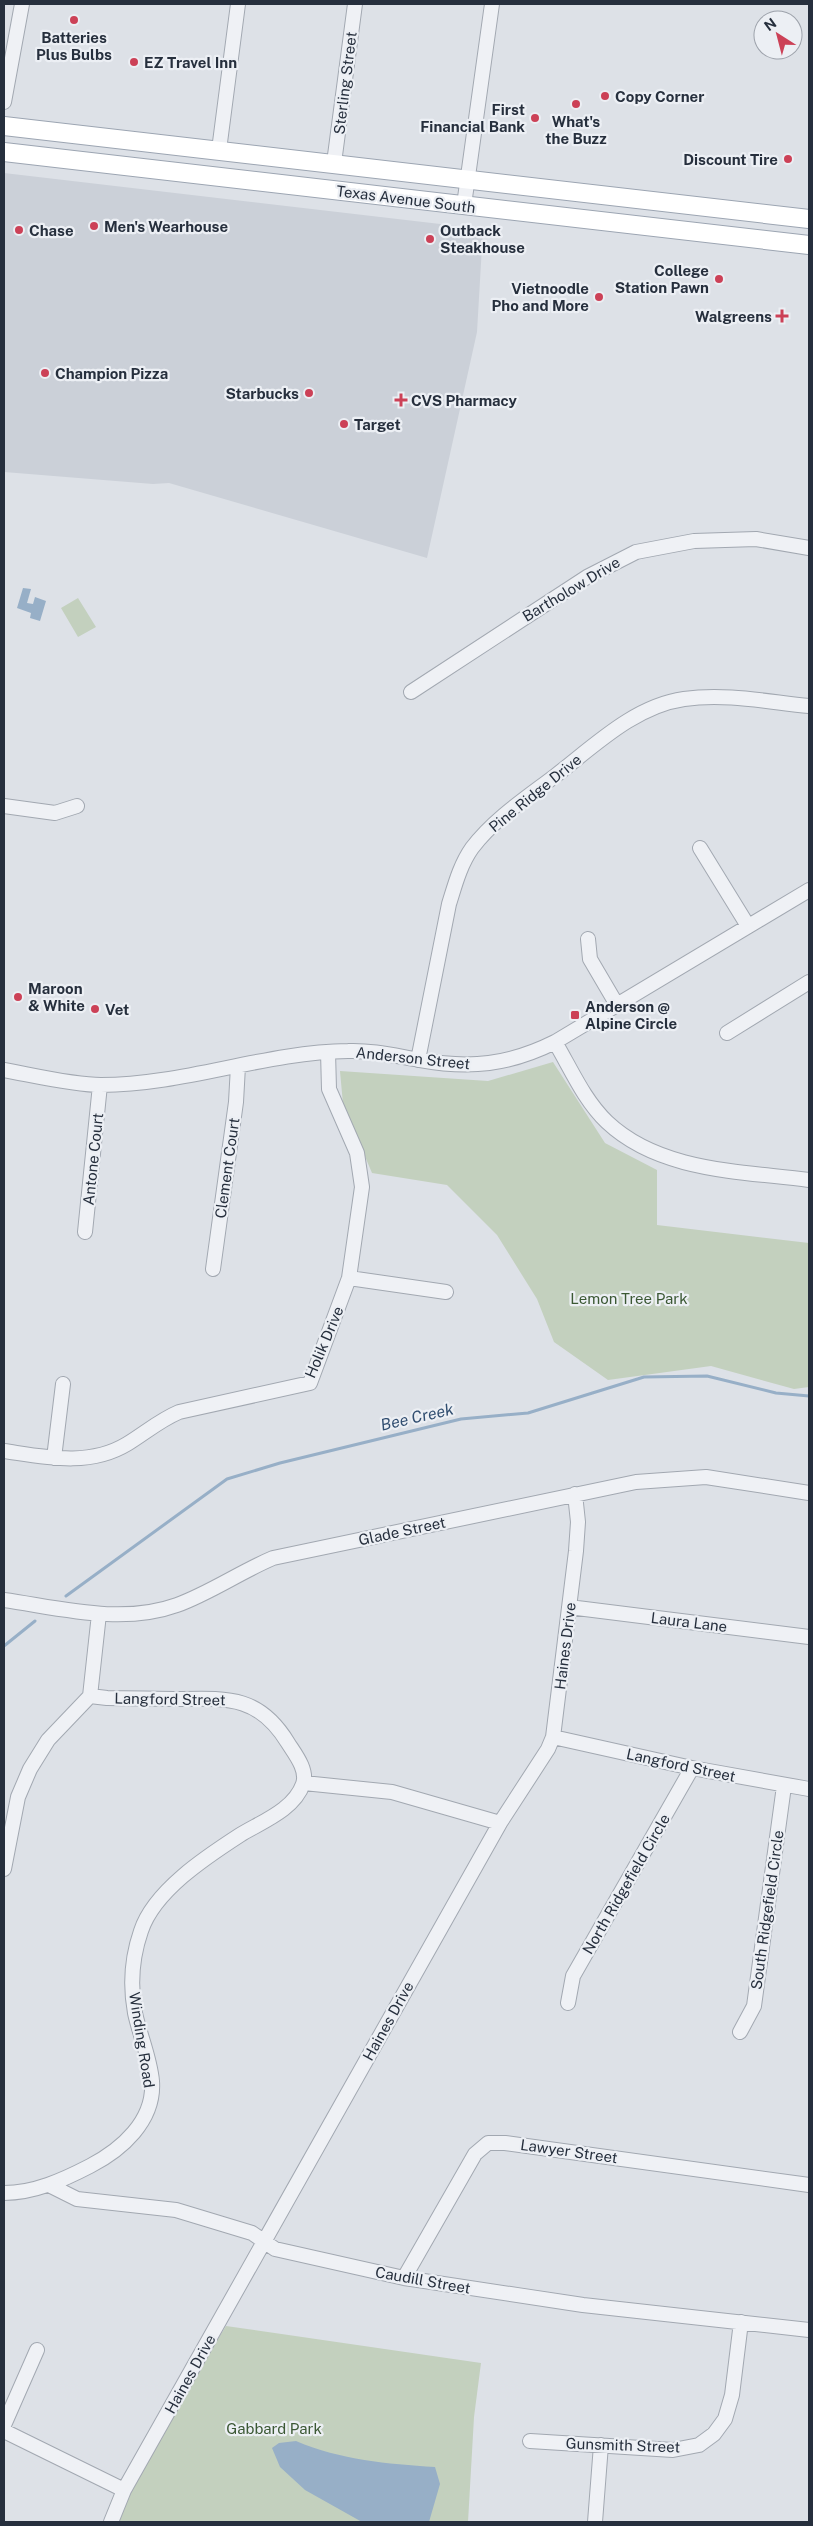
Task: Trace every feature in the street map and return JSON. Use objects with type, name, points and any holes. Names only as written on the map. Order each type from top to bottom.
[{"type":"main road","name":"Texas Avenue South","points":[[4,126],[468,178],[809,219]]},
{"type":"main road","name":"Texas Avenue South","points":[[4,152],[809,245]]},
{"type":"street","points":[[4,102],[22,4]]},
{"type":"street","points":[[219,150],[238,4]]},
{"type":"street","name":"Sterling Street","points":[[334,163],[355,4]]},
{"type":"street","points":[[464,205],[492,4]]},
{"type":"street","name":"Bartholow Drive","points":[[411,692],[587,577],[636,552],[694,541],[756,539],[809,548]]},
{"type":"street","name":"Pine Ridge Drive","points":[[418,1060],[448,904],[456,879],[473,848],[486,831],[505,814],[620,727],[664,704],[684,699],[725,697],[809,706]]},
{"type":"street","points":[[4,806],[55,813],[77,806]]},
{"type":"street","points":[[700,848],[748,926]]},
{"type":"street","name":"Anderson Street","points":[[4,1070],[100,1085],[150,1080],[328,1052],[369,1052],[418,1060],[475,1065],[505,1061],[530,1054],[555,1042],[809,890]]},
{"type":"street","points":[[588,938],[590,959],[617,1005]]},
{"type":"street","points":[[727,1032],[809,982]]},
{"type":"street","points":[[555,1042],[589,1101],[607,1122],[645,1148],[665,1157],[695,1165],[809,1180]]},
{"type":"street","name":"Holik Drive","points":[[4,1451],[54,1458],[100,1456],[126,1445],[166,1417],[179,1412],[310,1383],[349,1278],[361,1202],[362,1174],[357,1153],[329,1089],[328,1052]]},
{"type":"street","name":"Clement Court","points":[[213,1269],[236,1102],[238,1066]]},
{"type":"street","name":"Antone Court","points":[[85,1232],[100,1085]]},
{"type":"street","points":[[349,1278],[446,1292]]},
{"type":"street","points":[[54,1458],[63,1384]]},
{"type":"street","name":"Glade Street","points":[[4,1600],[99,1614],[118,1615],[158,1611],[191,1599],[244,1570],[273,1558],[636,1482],[706,1477],[809,1493]]},
{"type":"street","name":"Haines Drive","points":[[111,2522],[124,2490],[500,1823],[548,1749],[553,1737],[569,1607],[578,1522],[576,1494]]},
{"type":"street","name":"Laura Lane","points":[[569,1607],[809,1637]]},
{"type":"street","points":[[4,1869],[18,1798],[30,1769],[48,1740],[90,1696],[99,1614]]},
{"type":"street","name":"Langford Street","points":[[90,1696],[107,1698],[215,1698],[238,1701],[253,1706],[266,1715],[286,1740],[304,1774],[304,1783]]},
{"type":"street","name":"Langford Street","points":[[553,1737],[692,1768],[809,1789]]},
{"type":"street","name":"North Ridgefield Circle","points":[[568,2004],[573,1976],[692,1768]]},
{"type":"street","points":[[304,1783],[392,1792],[500,1823]]},
{"type":"street","name":"Winding Road","points":[[4,2193],[15,2193],[49,2185],[98,2162],[120,2147],[141,2123],[151,2098],[150,2068],[133,1998],[133,1965],[141,1930],[165,1891],[212,1855],[279,1813],[298,1793],[304,1783]]},
{"type":"street","name":"South Ridgefield Circle","points":[[740,2032],[754,2006],[784,1786]]},
{"type":"street","name":"Lawyer Street","points":[[404,2278],[475,2154],[488,2144],[505,2143],[809,2184]]},
{"type":"street","name":"Caudill Street","points":[[49,2185],[77,2199],[176,2210],[252,2232],[275,2249],[404,2278],[583,2305],[809,2330]]},
{"type":"street","name":"Gunsmith Street","points":[[530,2441],[683,2449],[698,2445],[714,2434],[725,2419],[732,2395],[741,2322]]},
{"type":"street","points":[[4,2425],[37,2350]]},
{"type":"street","points":[[4,2431],[124,2490]]},
{"type":"street","points":[[595,2522],[601,2445]]},
{"type":"shaded area","points":[[4,173],[483,229],[477,332],[427,558],[169,483],[153,484],[4,472]]},
{"type":"green space","points":[[78,598],[96,627],[78,637],[61,608]]},
{"type":"green space","name":"Lemon Tree Park","points":[[553,1062],[605,1143],[657,1170],[657,1225],[809,1243],[809,1387],[794,1389],[711,1366],[608,1380],[554,1342],[537,1299],[497,1235],[447,1185],[372,1173],[343,1104],[340,1071],[488,1081]]},
{"type":"green space","name":"Gabbard Park","points":[[226,2326],[481,2363],[474,2417],[468,2522],[111,2522],[124,2490]]},
{"type":"water","points":[[23,588],[31,589],[27,603],[33,604],[35,597],[46,601],[40,621],[30,618],[31,613],[17,608]]},
{"type":"water","points":[[296,2441],[347,2457],[435,2467],[440,2484],[429,2522],[362,2522],[305,2490],[280,2467],[272,2448],[279,2443]]},
{"type":"waterway","name":"Bee Creek","points":[[66,1596],[227,1479],[280,1463],[461,1419],[528,1413],[644,1377],[707,1376],[776,1393],[809,1396]]},
{"type":"waterway","name":"Bee Creek","points":[[4,1646],[35,1621]]},
{"type":"place","name":"Batteries Plus Bulbs","points":[[74,20]]},
{"type":"place","name":"EZ Travel Inn","points":[[134,62]]},
{"type":"place","name":"Copy Corner","points":[[605,96]]},
{"type":"place","name":"What's the Buzz","points":[[576,104]]},
{"type":"place","name":"First Financial Bank","points":[[535,118]]},
{"type":"place","name":"Discount Tire","points":[[788,159]]},
{"type":"place","name":"Men's Wearhouse","points":[[94,226]]},
{"type":"place","name":"Chase","points":[[19,230]]},
{"type":"place","name":"Outback Steakhouse","points":[[430,239]]},
{"type":"place","name":"College Station Pawn","points":[[719,279]]},
{"type":"place","name":"Vietnoodle Pho and More","points":[[599,297]]},
{"type":"place","name":"Walgreens","points":[[782,316]]},
{"type":"place","name":"Champion Pizza","points":[[45,373]]},
{"type":"place","name":"Starbucks","points":[[309,393]]},
{"type":"place","name":"CVS Pharmacy","points":[[401,400]]},
{"type":"place","name":"Target","points":[[344,424]]},
{"type":"place","name":"Maroon & White","points":[[18,997]]},
{"type":"place","name":"Vet","points":[[95,1009]]},
{"type":"place","name":"Anderson @ Alpine Circle","points":[[575,1015]]}]
